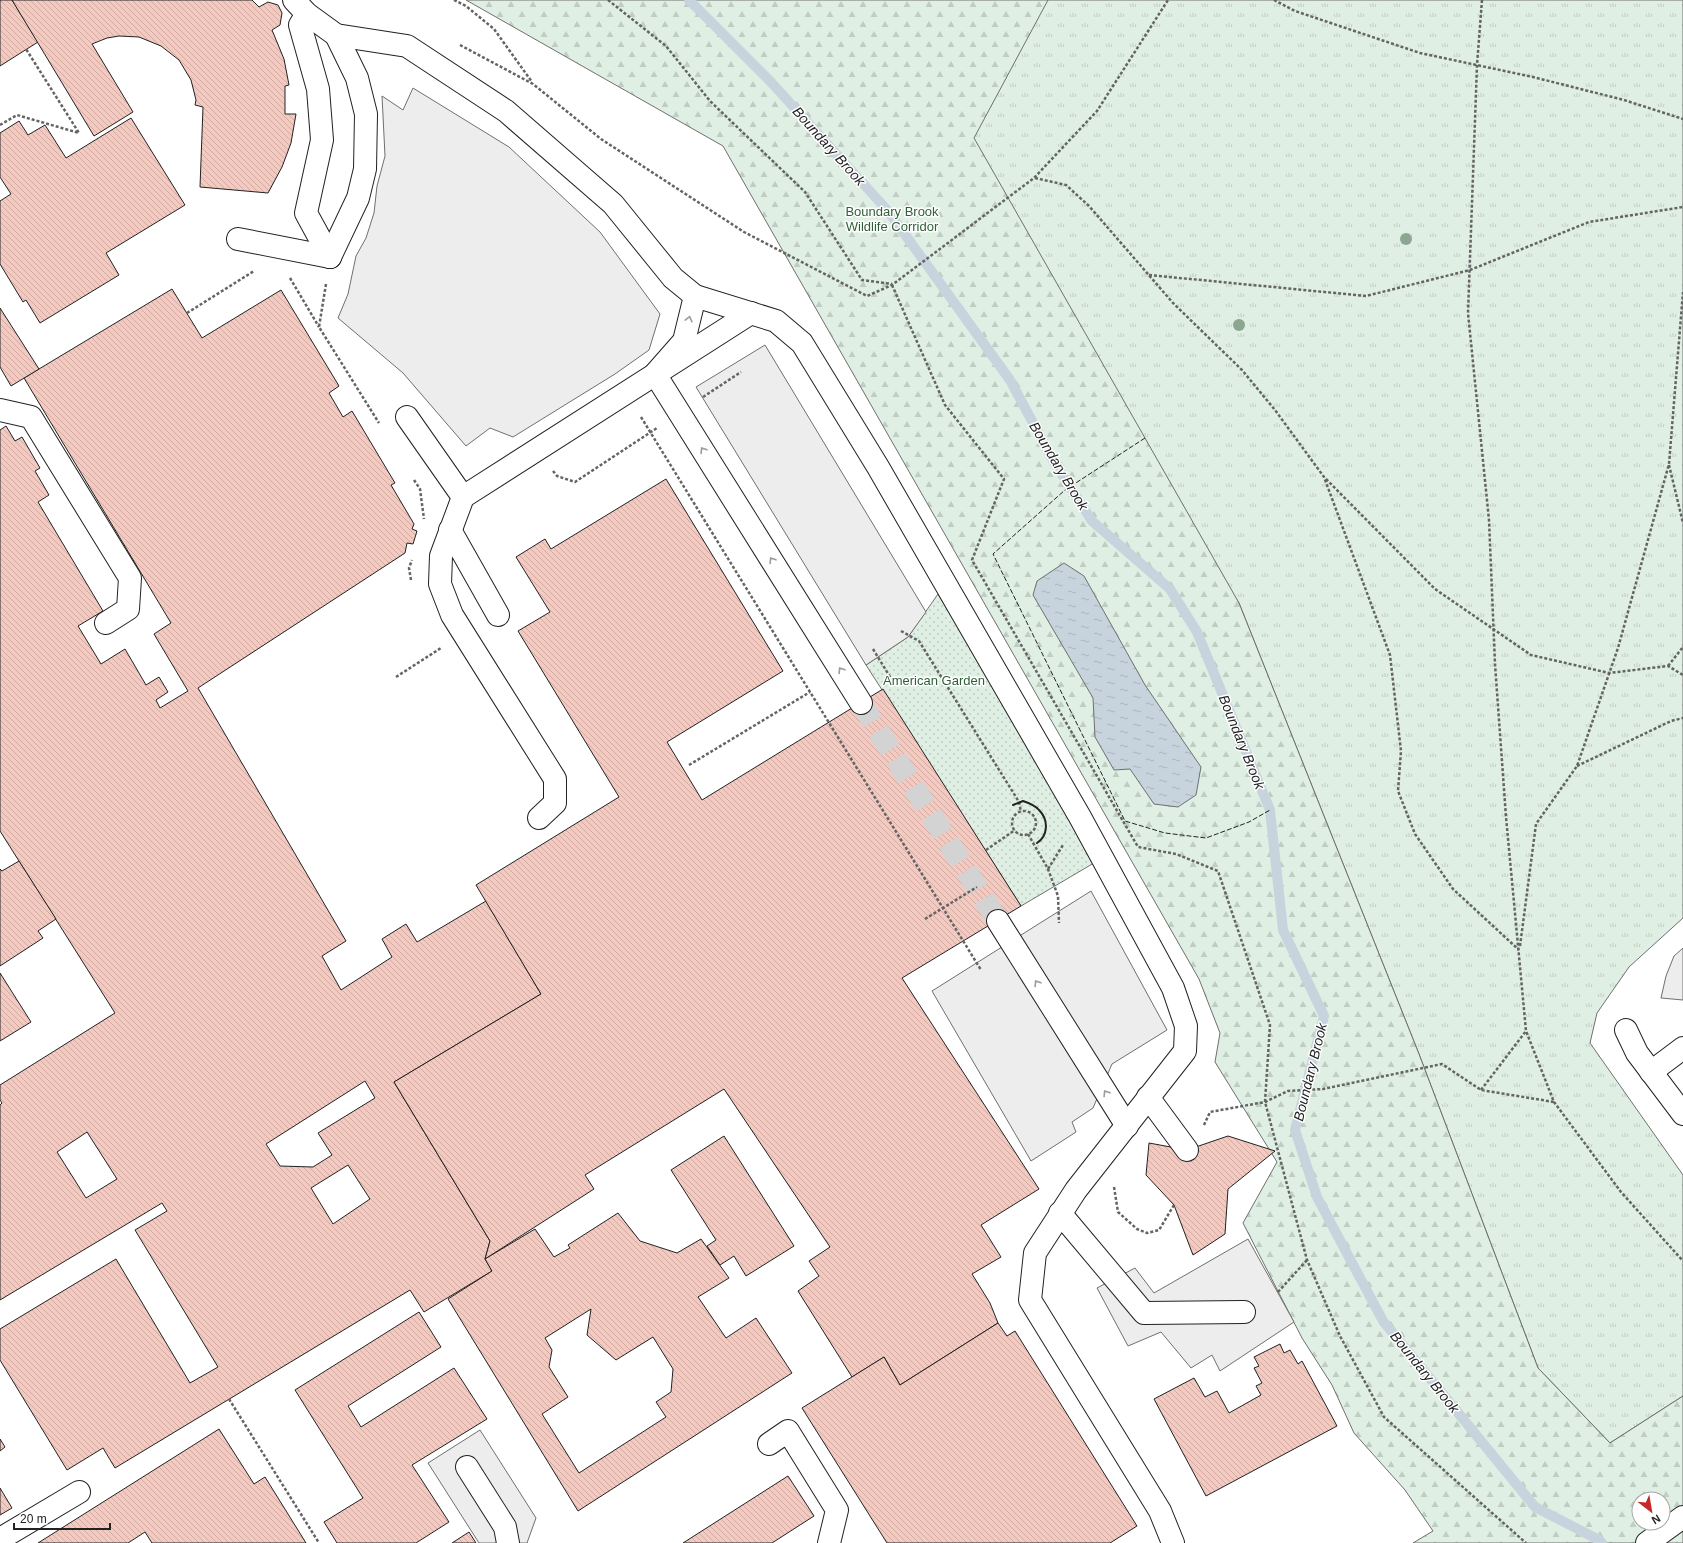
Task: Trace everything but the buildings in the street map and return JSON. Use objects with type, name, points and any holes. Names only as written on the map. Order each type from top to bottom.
[{"type":"street","points":[[300,7],[336,35],[357,78],[366,114],[365,170],[358,198],[330,257]]},
{"type":"street","points":[[300,7],[300,25],[318,90],[322,140],[306,213],[330,257]]},
{"type":"street","points":[[336,35],[407,46],[506,111],[613,204],[673,278],[695,296],[776,321],[802,343],[878,467],[1080,817],[1173,988],[1186,1026],[1185,1051],[1076,1190],[1035,1253],[1030,1300],[1160,1511],[1173,1543]]},
{"type":"street","points":[[238,239],[330,257]]},
{"type":"street","points":[[655,374],[684,341],[695,296]]},
{"type":"street","points":[[539,818],[555,803],[555,779],[452,615],[440,584],[441,556],[463,497],[750,313]]},
{"type":"street","points":[[655,374],[861,703]]},
{"type":"street","points":[[0,410],[31,417],[130,578],[128,609],[106,623]]},
{"type":"street","points":[[407,417],[463,497]]},
{"type":"street","points":[[450,530],[498,615]]},
{"type":"street","points":[[998,921],[1127,1126]]},
{"type":"street","points":[[1626,1030],[1637,1053],[1683,1114]]},
{"type":"street","points":[[1651,1072],[1683,1048]]},
{"type":"street","points":[[1148,1097],[1187,1150]]},
{"type":"street","points":[[1060,1214],[1144,1314],[1244,1312]]},
{"type":"street","points":[[769,1444],[788,1431],[837,1510],[829,1543]]},
{"type":"street","points":[[467,1467],[505,1527],[508,1543]]},
{"type":"street","points":[[0,1539],[79,1492]]},
{"type":"street","points":[[1647,1543],[1683,1517]]},
{"type":"path","points":[[454,0],[466,6],[494,29],[534,84],[601,139],[744,232],[867,296],[892,285],[1034,178],[1097,111],[1168,0]]},
{"type":"path","points":[[608,0],[666,46],[710,101],[805,192],[862,280],[892,285]]},
{"type":"path","points":[[1274,0],[1296,11],[1420,53],[1533,77],[1624,100],[1683,119]]},
{"type":"path","points":[[1482,0],[1477,65],[1468,313],[1489,520],[1494,630],[1506,818],[1526,1031],[1554,1102],[1621,1192],[1683,1261]]},
{"type":"path","points":[[0,125],[17,115],[79,133],[26,50]]},
{"type":"path","points":[[1034,178],[1066,185],[1089,206],[1173,303],[1242,370],[1275,410],[1324,477],[1435,589],[1531,655],[1609,673],[1668,666],[1683,675]]},
{"type":"path","points":[[1149,275],[1366,296],[1470,270],[1589,222],[1683,207]]},
{"type":"path","points":[[319,327],[330,257]]},
{"type":"path","points":[[187,312],[256,270]]},
{"type":"path","points":[[289,276],[382,428]]},
{"type":"path","points":[[892,285],[945,405],[1004,479],[972,560],[1138,847],[1176,854],[1218,871],[1270,1025],[1264,1102],[1307,1260],[1317,1279],[1340,1336],[1384,1417],[1526,1543]]},
{"type":"path","points":[[1519,950],[1536,824],[1577,766],[1620,641],[1669,464],[1683,292]]},
{"type":"path","points":[[540,449],[557,476],[575,482],[741,372]]},
{"type":"path","points":[[627,393],[980,970]]},
{"type":"path","points":[[1669,464],[1683,523]]},
{"type":"path","points":[[412,476],[420,489],[424,524]]},
{"type":"path","points":[[1324,477],[1390,655],[1401,751],[1398,791],[1415,834],[1452,889],[1519,950]]},
{"type":"path","points":[[411,586],[409,568],[414,553]]},
{"type":"path","points":[[901,631],[919,642],[1019,802],[1021,812]]},
{"type":"path","points":[[396,677],[444,646]]},
{"type":"path","points":[[1668,666],[1683,647]]},
{"type":"path","points":[[873,649],[892,680]]},
{"type":"path","points":[[689,765],[810,692]]},
{"type":"path","points":[[1577,766],[1671,721],[1683,718]]},
{"type":"path","points":[[1021,812],[1028,812],[1034,817],[1036,821],[1034,829],[1028,834],[1021,835],[1015,830],[1012,823],[1014,816],[1021,812]]},
{"type":"path","points":[[986,850],[1015,830]]},
{"type":"path","points":[[1028,834],[1048,869],[1058,896],[1058,923]]},
{"type":"path","points":[[925,919],[977,887]]},
{"type":"path","points":[[1481,1090],[1526,1031]]},
{"type":"path","points":[[1204,1126],[1210,1112],[1264,1102],[1288,1091],[1323,1089],[1442,1064],[1481,1090],[1554,1102]]},
{"type":"path","points":[[1108,1150],[1118,1212],[1137,1229],[1147,1233],[1159,1230],[1174,1205]]},
{"type":"path","points":[[1278,1292],[1307,1260]]},
{"type":"path","points":[[230,1399],[319,1543]]},
{"type":"green space","name":"Boundary Brook Wildlife Corridor","points":[[466,0],[1048,0],[974,138],[1239,603],[1419,1054],[1538,1368],[1610,1443],[1683,1396],[1683,1543],[1413,1543],[1433,1531],[1405,1490],[1354,1433],[1332,1385],[1302,1338],[1243,1223],[1277,1162],[1215,1062],[1220,1033],[1199,979],[723,146]]},
{"type":"green space","points":[[842,0],[1683,0],[1683,918],[1629,967],[1597,1013],[1590,1043],[1683,1175],[1683,1396],[1610,1443],[1538,1368],[1419,1054],[1239,603]]},
{"type":"green space","name":"American Garden","points":[[938,594],[1099,860],[1021,906],[866,665],[908,637]]},
{"type":"shaded area","points":[[413,88],[509,147],[600,232],[660,314],[649,350],[615,374],[513,437],[490,428],[466,446],[403,373],[338,318],[348,294],[356,256],[366,238],[374,213],[377,186],[385,156],[382,96],[403,110]]},
{"type":"shaded area","points":[[765,345],[926,612],[908,637],[866,665],[696,387]]},
{"type":"shaded area","points":[[1091,891],[1167,1030],[1112,1064],[1093,1108],[1072,1122],[1076,1132],[1031,1161],[932,991]]},
{"type":"shaded area","points":[[1683,948],[1683,1000],[1661,998],[1666,976],[1674,956]]},
{"type":"shaded area","points":[[1248,1239],[1294,1322],[1220,1371],[1212,1355],[1191,1368],[1161,1332],[1128,1346],[1097,1288],[1135,1268],[1154,1293]]},
{"type":"shaded area","points":[[480,1430],[536,1518],[527,1543],[479,1543],[428,1463]]},
{"type":"water","points":[[1064,563],[1084,576],[1145,685],[1201,767],[1196,795],[1178,807],[1154,804],[1130,769],[1114,770],[1095,737],[1093,698],[1033,595],[1037,581]]},
{"type":"waterway","name":"Boundary Brook","points":[[689,0],[770,81],[888,211],[1010,380],[1054,462],[1092,521],[1170,589],[1197,632],[1270,810],[1283,930],[1324,1016],[1295,1130],[1317,1197],[1383,1321],[1535,1507],[1599,1540],[1602,1543]]},
{"type":"tunnel","points":[[861,703],[998,921]]},
{"type":"fence","points":[[1145,438],[1065,490],[993,554],[1125,821],[1165,833],[1206,838],[1249,822],[1270,810]]},
{"type":"wall","points":[[1013,805],[1023,801],[1030,803],[1034,805],[1042,814],[1046,823],[1046,828],[1041,840],[1037,843]]}]
